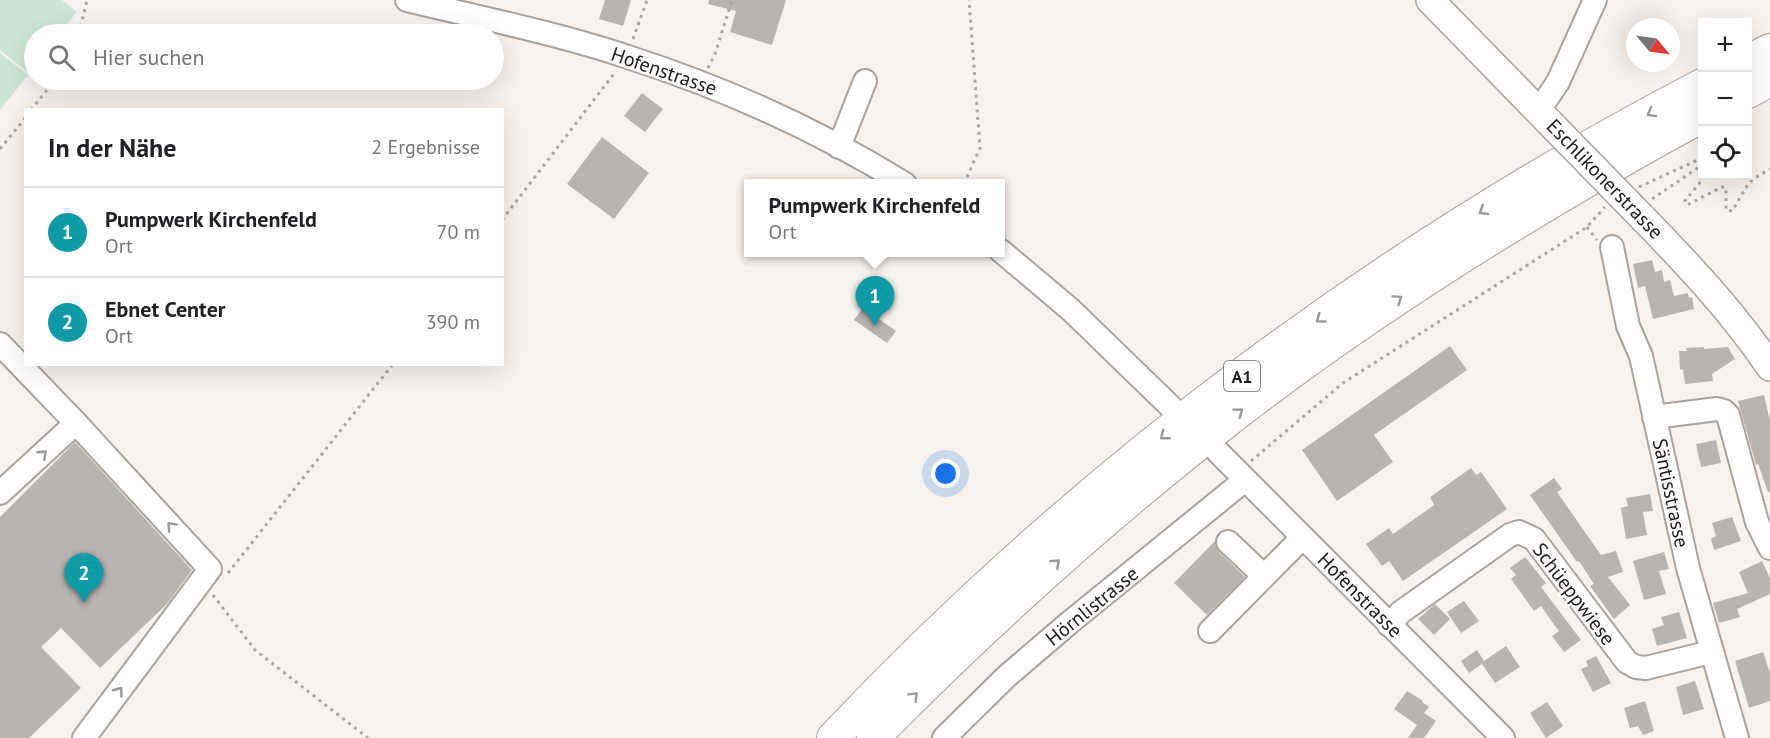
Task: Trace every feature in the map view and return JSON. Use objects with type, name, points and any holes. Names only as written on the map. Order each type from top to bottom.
[{"type":"highway","points":[[1752,59],[1770,50]]},
{"type":"highway","points":[[1752,90],[1770,80]]},
{"type":"highway","name":"A1","points":[[833,738],[939,633],[1005,572],[1091,496],[1213,398],[1349,299],[1486,208],[1698,87]]},
{"type":"highway","name":"A1","points":[[873,738],[959,652],[1060,559],[1229,419],[1360,325],[1446,267],[1558,196],[1698,118]]},
{"type":"main road","name":"Eschlikonerstrasse","points":[[1430,0],[1709,288],[1753,342],[1770,368]]},
{"type":"street","name":"Hofenstrasse","points":[[407,0],[501,24]]},
{"type":"street","points":[[1544,117],[1557,82],[1595,0]]},
{"type":"street","name":"Hofenstrasse","points":[[504,25],[627,56],[704,84],[734,96],[839,147],[898,179]]},
{"type":"street","points":[[839,147],[865,81]]},
{"type":"street","name":"Säntisstrasse","points":[[1612,247],[1628,327],[1641,356],[1688,568],[1737,738]]},
{"type":"street","points":[[1005,254],[1071,310],[1172,408]]},
{"type":"street","points":[[0,344],[210,569],[84,738]]},
{"type":"street","points":[[1654,417],[1717,409],[1728,415],[1756,522],[1770,549]]},
{"type":"street","points":[[0,493],[76,423]]},
{"type":"street","name":"Hofenstrasse","points":[[1218,452],[1503,738]]},
{"type":"street","name":"Hörnlistrasse","points":[[944,738],[1007,676],[1241,476]]},
{"type":"street","name":"Schüeppwiese","points":[[1389,625],[1401,612],[1519,532],[1534,539],[1627,662],[1636,667],[1646,668],[1711,652]]},
{"type":"street","points":[[1210,631],[1302,538]]},
{"type":"street","points":[[1228,542],[1264,576]]},
{"type":"path","points":[[81,24],[87,0]]},
{"type":"path","points":[[504,217],[627,56],[646,0]]},
{"type":"path","points":[[704,84],[732,0]]},
{"type":"path","points":[[966,179],[980,148],[969,0]]},
{"type":"path","points":[[33,108],[47,90]]},
{"type":"path","points":[[0,149],[24,119]]},
{"type":"path","points":[[1241,476],[1277,437],[1343,383],[1587,227],[1698,160]]},
{"type":"path","points":[[1627,204],[1657,194],[1698,168]]},
{"type":"path","points":[[1702,180],[1685,201],[1687,205],[1722,187],[1726,188],[1726,210],[1732,211],[1753,179],[1770,169]]},
{"type":"path","points":[[226,576],[391,366]]},
{"type":"path","points":[[211,594],[255,650],[368,738]]},
{"type":"green space","points":[[0,0],[62,0],[77,12],[67,24],[24,24],[24,69],[0,50]]},
{"type":"green space","points":[[0,53],[24,72],[24,80],[0,110]]},
{"type":"building","points":[[605,0],[631,0],[623,26],[599,19]]},
{"type":"building","points":[[709,0],[786,0],[772,45],[730,32],[736,11],[708,4]]},
{"type":"building","points":[[642,93],[663,109],[645,132],[624,116]]},
{"type":"building","points":[[602,137],[649,173],[614,219],[567,184]]},
{"type":"building","points":[[1652,260],[1655,272],[1662,270],[1664,282],[1670,280],[1674,296],[1688,293],[1689,298],[1692,297],[1694,309],[1653,319],[1645,286],[1638,288],[1633,264]]},
{"type":"building","points":[[863,308],[896,331],[887,343],[854,320]]},
{"type":"building","points":[[1450,346],[1467,370],[1374,435],[1393,462],[1337,501],[1302,450]]},
{"type":"building","points":[[1704,347],[1704,349],[1728,347],[1735,359],[1712,374],[1713,381],[1685,384],[1683,369],[1680,370],[1679,351],[1687,351],[1686,348]]},
{"type":"building","points":[[1764,395],[1770,421],[1770,492],[1768,492],[1758,464],[1756,465],[1738,401]]},
{"type":"building","points":[[1716,440],[1721,463],[1701,467],[1696,444]]},
{"type":"building","points":[[75,442],[192,570],[167,604],[100,668],[61,628],[41,647],[81,688],[29,738],[0,738],[0,517]]},
{"type":"building","points":[[1471,468],[1476,475],[1481,472],[1507,509],[1403,581],[1389,561],[1382,566],[1366,544],[1389,528],[1393,534],[1434,505],[1430,497]]},
{"type":"building","points":[[1554,478],[1562,489],[1557,492],[1601,555],[1616,551],[1623,572],[1608,577],[1630,605],[1614,619],[1590,586],[1594,584],[1579,561],[1577,562],[1530,495]]},
{"type":"building","points":[[1650,494],[1653,511],[1643,512],[1647,535],[1626,539],[1621,508],[1628,506],[1626,498]]},
{"type":"building","points":[[1732,517],[1741,541],[1714,550],[1711,539],[1716,536],[1712,523]]},
{"type":"building","points":[[1215,541],[1219,552],[1245,577],[1207,615],[1174,583]]},
{"type":"building","points":[[1664,552],[1669,569],[1659,571],[1666,594],[1644,600],[1633,561]]},
{"type":"building","points":[[1525,557],[1546,583],[1541,587],[1581,640],[1564,652],[1552,636],[1559,631],[1541,606],[1534,611],[1511,579],[1516,575],[1510,568]]},
{"type":"building","points":[[1762,561],[1770,578],[1770,594],[1737,609],[1740,617],[1719,623],[1713,603],[1748,593],[1739,572]]},
{"type":"building","points":[[1464,601],[1479,621],[1461,633],[1447,612]]},
{"type":"building","points":[[1435,604],[1450,619],[1434,635],[1418,619]]},
{"type":"building","points":[[1679,612],[1687,638],[1657,646],[1652,629],[1664,625],[1661,617]]},
{"type":"building","points":[[1506,646],[1520,667],[1495,683],[1482,664],[1469,673],[1461,661],[1477,650],[1484,661]]},
{"type":"building","points":[[1763,652],[1770,673],[1770,701],[1749,708],[1735,661]]},
{"type":"building","points":[[1596,656],[1611,683],[1593,692],[1581,669],[1588,666],[1586,661]]},
{"type":"building","points":[[1695,681],[1704,709],[1683,715],[1676,687]]},
{"type":"building","points":[[1407,691],[1429,707],[1424,713],[1436,721],[1424,738],[1408,738],[1417,725],[1394,709]]},
{"type":"building","points":[[1645,701],[1654,731],[1643,735],[1638,726],[1630,728],[1624,708]]},
{"type":"building","points":[[1547,702],[1563,726],[1546,738],[1530,713]]},
{"type":"place","name":"Pumpwerk Kirchenfeld","points":[[875,326]]},
{"type":"place","name":"Ebnet Center","points":[[84,603]]}]
